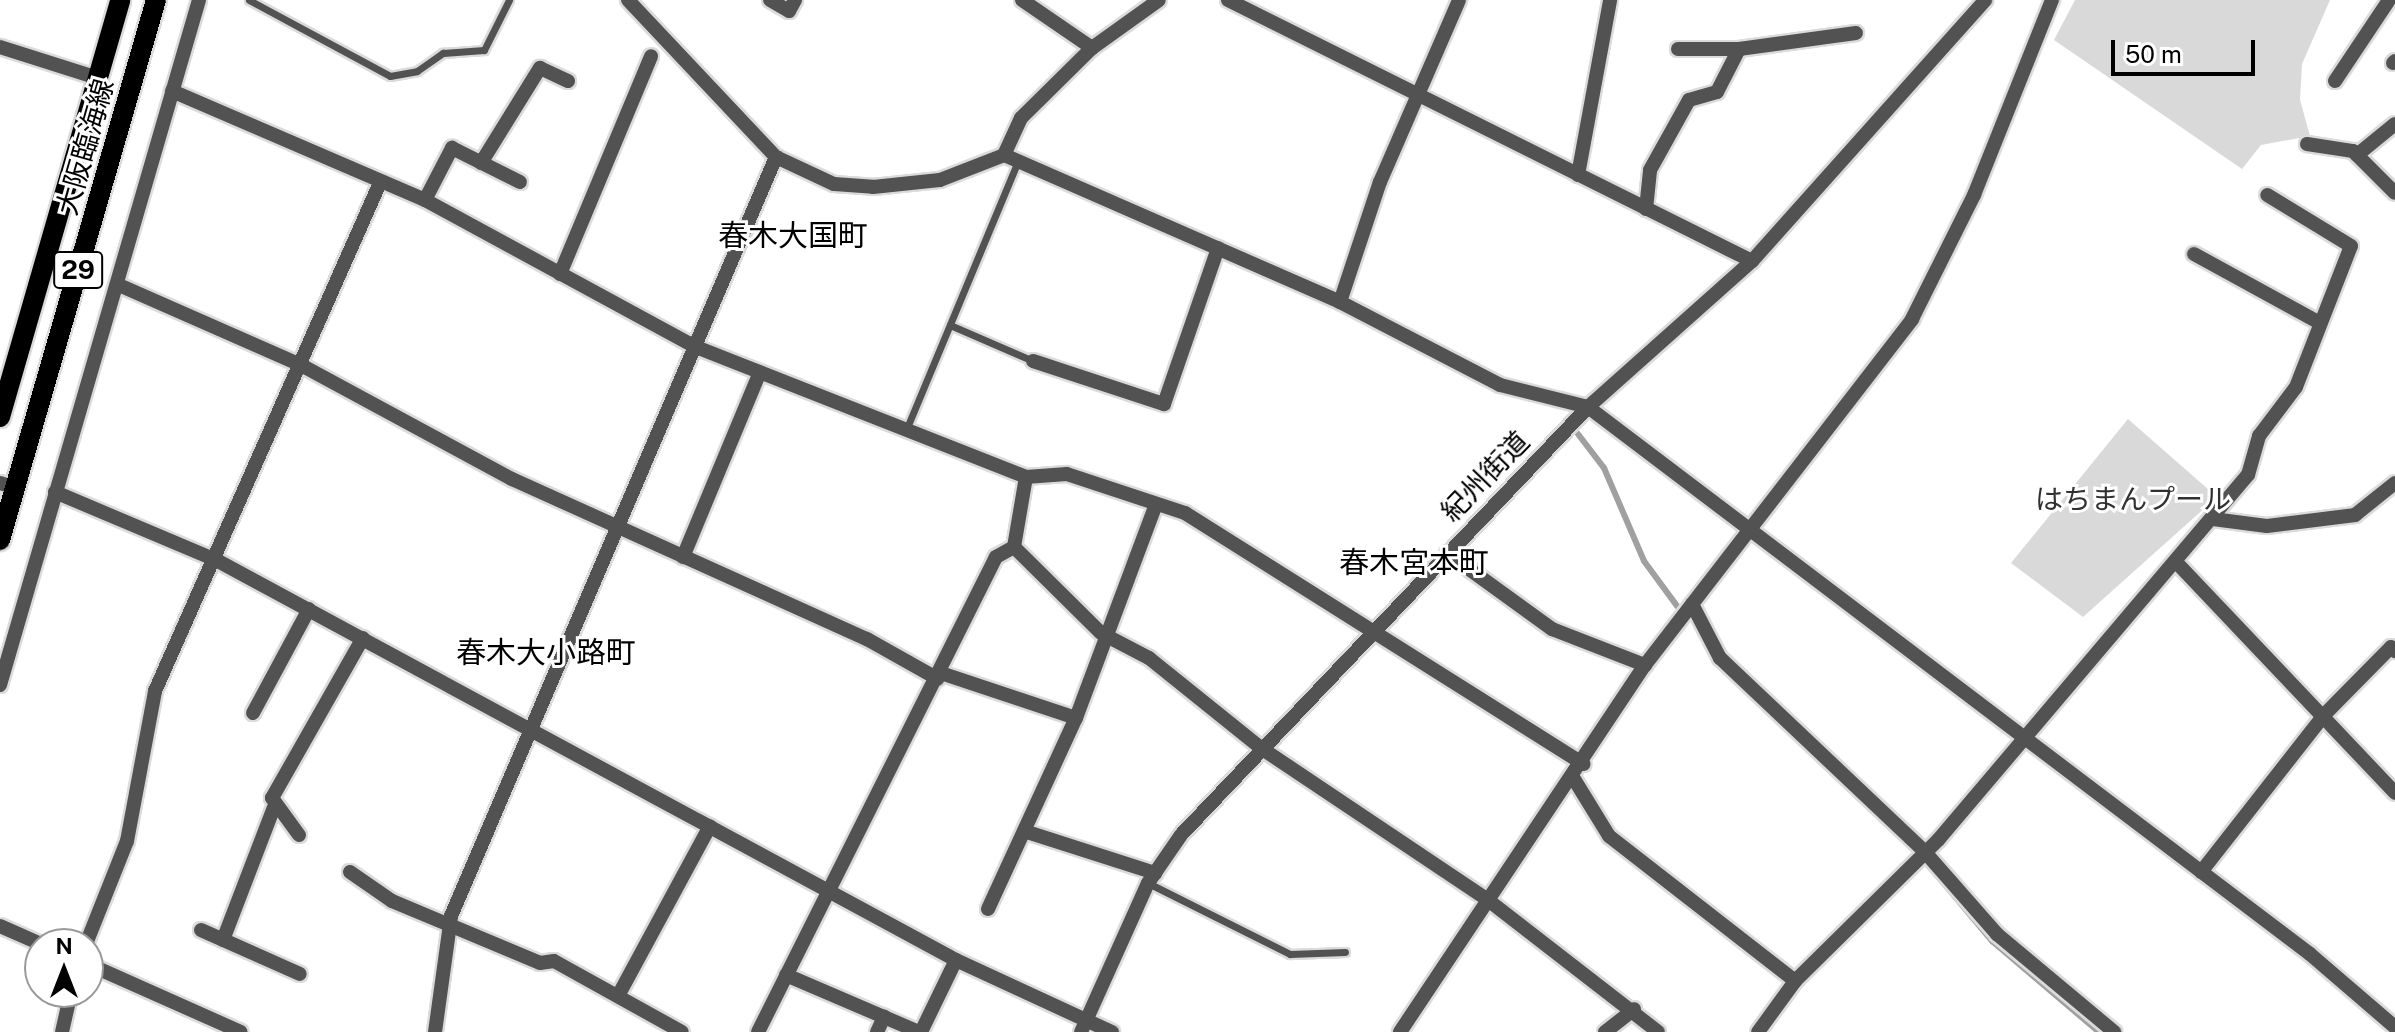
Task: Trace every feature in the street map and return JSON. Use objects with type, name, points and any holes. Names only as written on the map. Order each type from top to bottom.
[{"type":"main road","name":"大阪臨海線","points":[[0,417],[120,0]]},
{"type":"main road","name":"大阪臨海線","points":[[0,540],[8,486],[156,0]]},
{"type":"street","points":[[0,685],[55,492],[121,286],[199,0]]},
{"type":"street","points":[[628,0],[776,157],[834,184],[873,187],[940,180],[1011,158],[1340,302],[1500,385],[1588,407],[2017,738],[2201,872],[2395,1027]]},
{"type":"street","points":[[770,0],[789,11],[795,0]]},
{"type":"street","points":[[1022,0],[1092,48]]},
{"type":"street","points":[[1011,158],[1021,118],[1092,48],[1159,0]]},
{"type":"street","points":[[1228,0],[1752,261]]},
{"type":"street","points":[[1340,302],[1380,182],[1459,0]]},
{"type":"street","points":[[1578,175],[1610,0]]},
{"type":"street","name":"紀州街道","points":[[1081,1032],[1151,878],[1261,748],[1588,407],[1752,261],[1985,0]]},
{"type":"street","points":[[1400,1032],[1574,779],[1645,665],[1912,319],[1974,195],[2052,0]]},
{"type":"street","points":[[2335,81],[2389,0]]},
{"type":"street","points":[[1678,49],[1739,49],[1856,33]]},
{"type":"street","points":[[0,47],[98,78]]},
{"type":"street","points":[[1646,209],[1650,170],[1689,100],[1717,92],[1739,49]]},
{"type":"street","points":[[560,274],[651,56]]},
{"type":"street","points":[[481,163],[540,68],[568,81]]},
{"type":"street","points":[[172,91],[379,185],[425,200],[696,347],[1026,477],[1067,474],[1224,532],[1369,634],[1583,764]]},
{"type":"street","points":[[2357,155],[2395,124]]},
{"type":"street","points":[[2307,144],[2357,155],[2395,193]]},
{"type":"street","points":[[425,200],[452,148],[520,182]]},
{"type":"street","points":[[435,1032],[451,922],[776,157]]},
{"type":"street","points":[[92,928],[127,841],[155,691],[218,561],[299,364],[379,185]]},
{"type":"street","points":[[1758,1032],[1795,981],[1924,851],[2017,738],[2177,563],[2248,475],[2259,436],[2296,387],[2318,322],[2351,246],[2267,195]]},
{"type":"street","points":[[1033,361],[1164,404],[1218,248]]},
{"type":"street","points":[[2194,254],[2318,322]]},
{"type":"street","points":[[121,286],[299,364],[617,530],[683,557],[940,676],[1076,718]]},
{"type":"street","points":[[683,557],[760,372]]},
{"type":"street","points":[[1014,547],[1026,477]]},
{"type":"street","points":[[2213,519],[2267,526],[2355,515],[2395,483]]},
{"type":"street","points":[[55,492],[218,561],[956,960],[1089,1015],[1112,1032]]},
{"type":"street","points":[[988,909],[1076,718],[1155,507]]},
{"type":"street","points":[[1014,547],[1107,638],[1149,658],[1261,748],[1488,900],[1634,1009],[1658,1032]]},
{"type":"street","points":[[758,1032],[828,889],[940,676],[996,557],[1014,547]]},
{"type":"street","points":[[1447,553],[1531,617],[1645,665]]},
{"type":"street","points":[[2177,563],[2395,793]]},
{"type":"street","points":[[1692,604],[1720,658],[1924,851],[1997,934],[2114,1032]]},
{"type":"street","points":[[253,713],[309,609]]},
{"type":"street","points":[[299,835],[274,807],[272,798],[363,638]]},
{"type":"street","points":[[2201,872],[2324,715],[2391,647],[2395,651]]},
{"type":"street","points":[[1574,779],[1609,836],[1795,981]]},
{"type":"street","points":[[223,940],[274,807]]},
{"type":"street","points":[[618,996],[710,826]]},
{"type":"street","points":[[1024,831],[1151,878]]},
{"type":"street","points":[[350,872],[392,901],[451,922],[540,963],[554,961],[682,1032]]},
{"type":"street","points":[[0,926],[24,937]]},
{"type":"street","points":[[201,930],[300,974]]},
{"type":"street","points":[[786,975],[920,1032],[956,960]]},
{"type":"street","points":[[104,971],[241,1032]]},
{"type":"street","points":[[62,1032],[67,1008]]},
{"type":"street","points":[[1605,1032],[1634,1009]]},
{"type":"street","points":[[877,1032],[884,1017]]},
{"type":"lane","points":[[249,0],[390,76],[417,71],[443,53],[484,50],[509,0]]},
{"type":"lane","points":[[906,430],[950,325],[1011,158]]},
{"type":"lane","points":[[950,325],[1033,361]]},
{"type":"lane","points":[[1151,878],[1290,954],[1345,952]]},
{"type":"green space","points":[[2075,0],[2330,0],[2302,64],[2300,100],[2310,136],[2261,145],[2242,169],[2054,40]]},
{"type":"green space","name":"はちまんプール","points":[[2128,419],[2217,497],[2083,617],[2011,563]]},
{"type":"waterway","points":[[1578,434],[1604,468],[1644,561],[1677,606]]},
{"type":"waterway","points":[[1930,867],[1992,941],[2099,1032]]},
{"type":"district","name":"春木大国町","points":[[793,235]]},
{"type":"district","name":"春木宮本町","points":[[1414,562]]},
{"type":"district","name":"春木大小路町","points":[[546,652]]}]
